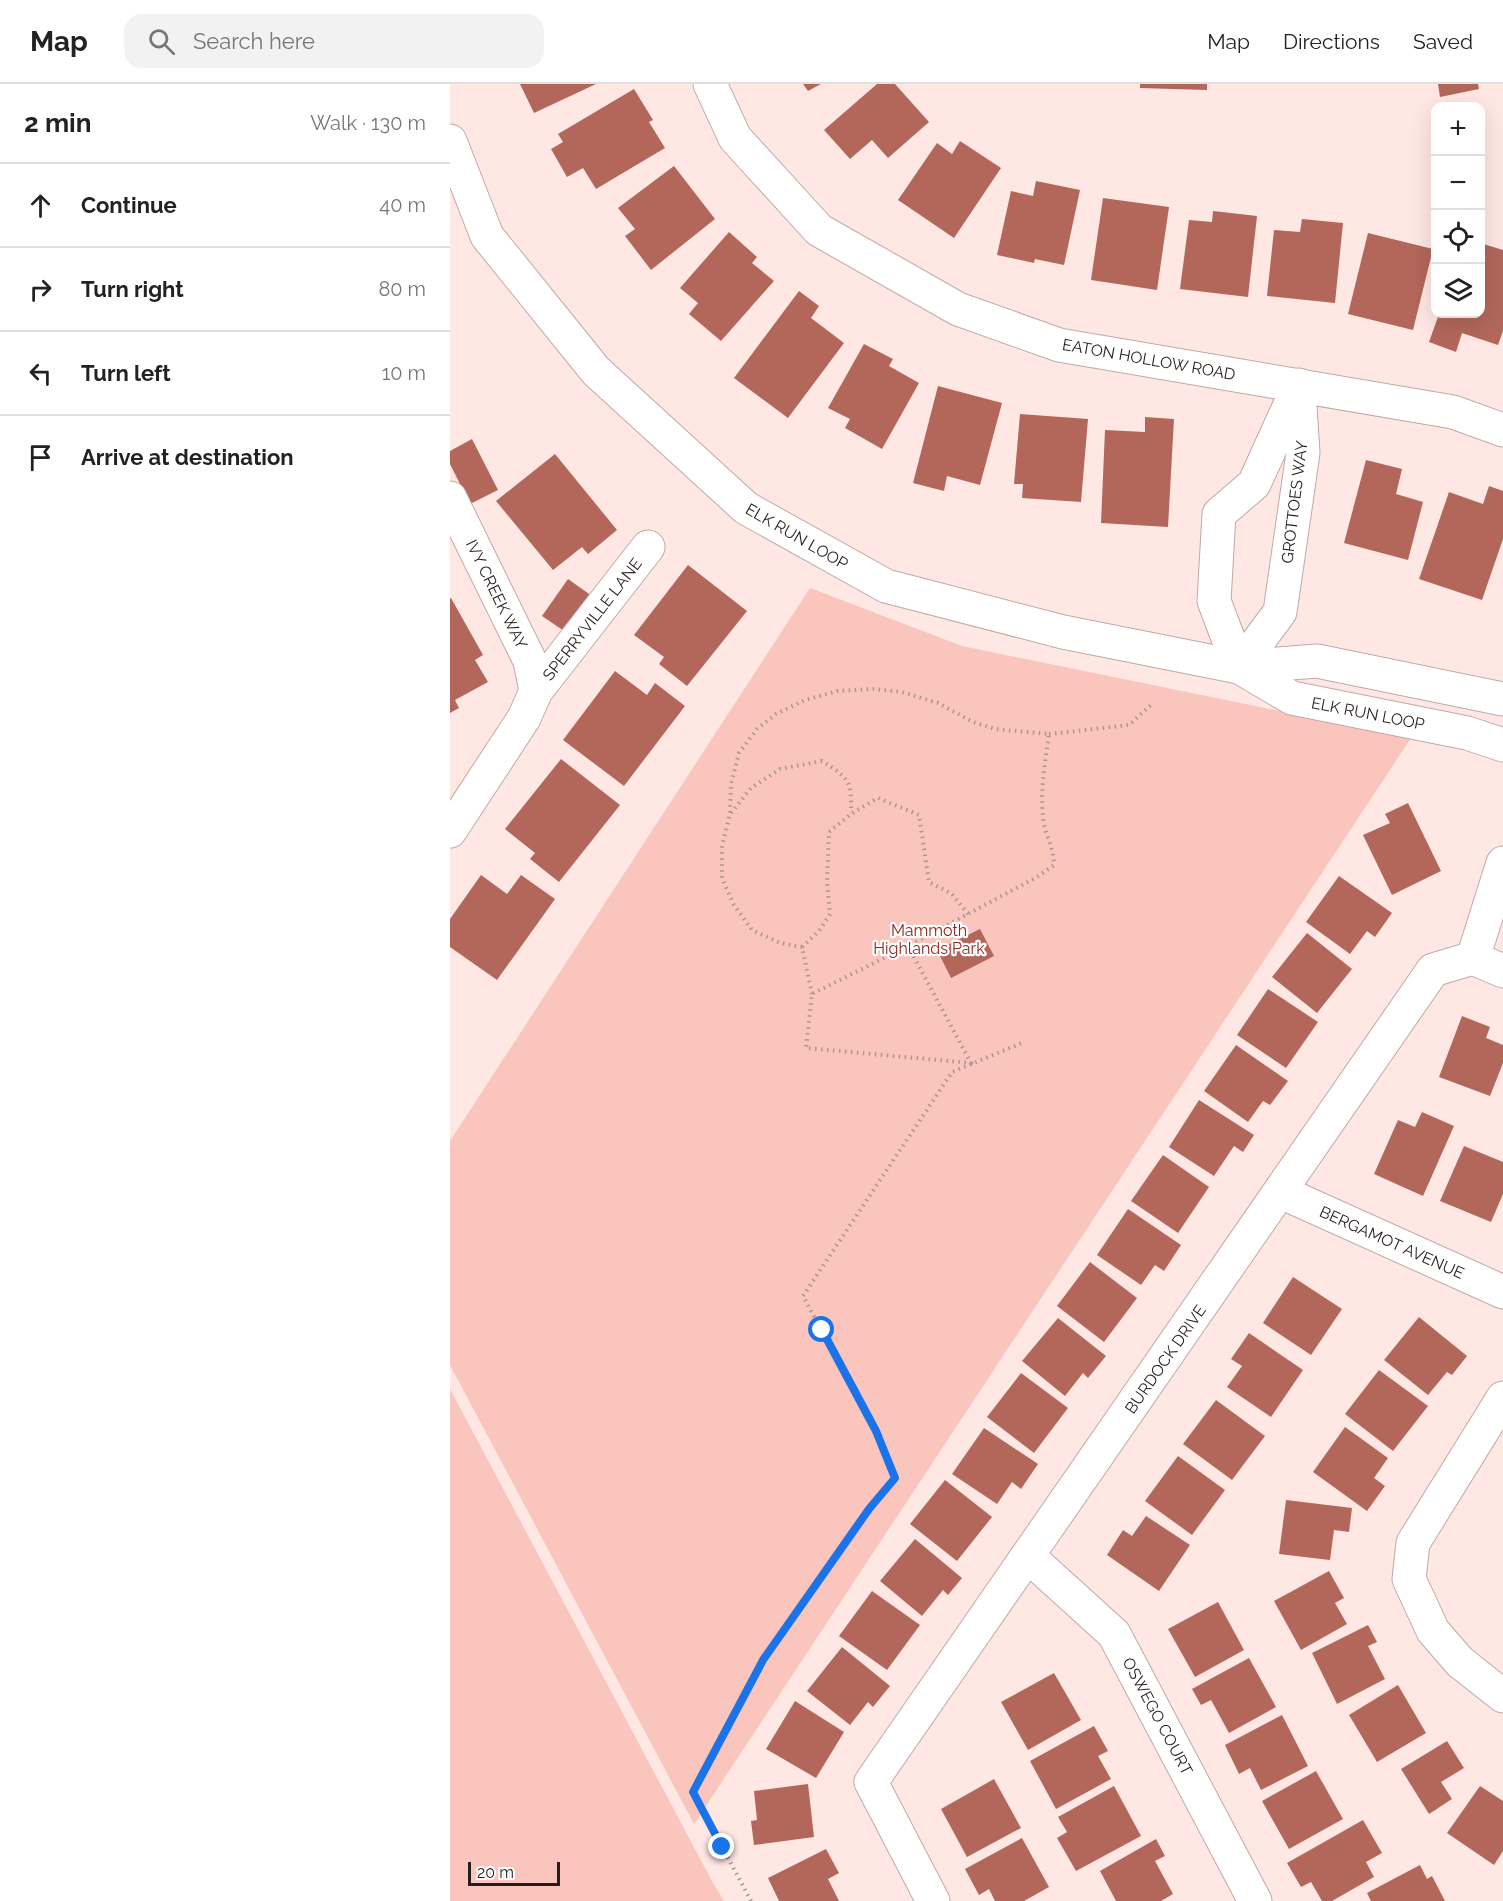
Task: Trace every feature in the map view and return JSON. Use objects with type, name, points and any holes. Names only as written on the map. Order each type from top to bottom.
[{"type":"street","name":"EATON HOLLOW ROAD","points":[[710,84],[735,138],[819,230],[958,309],[1059,345],[1453,412],[1503,430]]},
{"type":"street","name":"ELK RUN LOOP","points":[[453,164],[488,236],[596,371],[746,508],[886,586],[1063,632],[1239,667],[1317,661],[1503,699]]},
{"type":"street","name":"GROTTOES WAY","points":[[1239,667],[1214,602],[1219,514],[1254,484],[1299,385]]},
{"type":"street","name":"GROTTOES WAY","points":[[1239,667],[1280,612],[1303,453],[1299,385]]},
{"type":"street","points":[[1254,484],[1296,492]]},
{"type":"street","name":"IVY CREEK WAY","points":[[450,498],[530,661],[536,691]]},
{"type":"street","name":"SPERRYVILLE LANE","points":[[450,831],[524,718],[536,691],[648,547]]},
{"type":"street","name":"ELK RUN LOOP","points":[[1239,667],[1292,698],[1467,733],[1503,745]]},
{"type":"street","points":[[1503,863],[1473,958],[1503,971]]},
{"type":"street","name":"BURDOCK DRIVE","points":[[933,1901],[871,1782],[1433,970],[1473,958]]},
{"type":"street","name":"BERGAMOT AVENUE","points":[[1281,1192],[1503,1292]]},
{"type":"street","points":[[1503,1398],[1413,1544],[1409,1579],[1432,1631],[1460,1662],[1503,1696]]},
{"type":"street","name":"OSWEGO COURT","points":[[1028,1556],[1114,1634],[1255,1901]]},
{"type":"path","points":[[802,947],[780,944],[752,930],[734,905],[722,878],[722,846],[730,814],[731,784],[739,753],[757,729],[776,714],[805,700],[837,691],[902,692],[939,703],[973,722],[995,729],[1049,734],[1129,725],[1151,705]]},
{"type":"path","points":[[812,994],[908,946],[1037,877],[1054,865],[1054,853],[1045,825],[1041,792],[1049,734]]},
{"type":"path","points":[[730,814],[751,788],[780,769],[822,761],[843,774],[851,790],[850,814]]},
{"type":"path","points":[[802,947],[819,931],[830,914],[826,882],[829,832],[850,814],[878,798],[919,815],[928,882],[952,894],[968,914]]},
{"type":"path","points":[[908,946],[970,1063]]},
{"type":"path","points":[[802,947],[812,994],[806,1048],[970,1063]]},
{"type":"path","points":[[751,1901],[693,1792],[763,1660],[869,1509],[895,1478],[876,1431],[803,1296],[952,1072],[1022,1043]]},
{"type":"green space","name":"Mammoth Highlands Park","points":[[810,588],[962,646],[1411,738],[694,1824],[450,1365],[450,1141]]},
{"type":"green space","points":[[450,1389],[713,1883],[724,1901],[450,1901]]},
{"type":"building","points":[[520,84],[596,84],[534,113]]},
{"type":"building","points":[[803,84],[821,84],[808,91]]},
{"type":"building","points":[[877,84],[895,84],[929,122],[888,158],[872,140],[850,159],[824,130]]},
{"type":"building","points":[[1140,84],[1207,84],[1207,90],[1140,88]]},
{"type":"building","points":[[1438,84],[1478,84],[1479,89],[1440,97]]},
{"type":"building","points":[[634,89],[653,120],[649,122],[665,148],[596,189],[583,168],[567,177],[551,149],[563,142],[558,134]]},
{"type":"building","points":[[960,141],[1001,168],[954,238],[898,200],[937,143],[952,154]]},
{"type":"building","points":[[674,166],[715,219],[651,270],[625,236],[635,229],[618,208]]},
{"type":"building","points":[[1036,181],[1080,190],[1064,265],[1035,259],[1034,263],[997,255],[1011,191],[1033,196]]},
{"type":"building","points":[[1103,198],[1169,207],[1157,290],[1091,280]]},
{"type":"building","points":[[1213,211],[1257,216],[1248,297],[1180,289],[1189,220],[1212,222]]},
{"type":"building","points":[[1302,219],[1343,223],[1335,303],[1267,296],[1274,230],[1300,232]]},
{"type":"building","points":[[729,232],[757,257],[752,263],[774,281],[721,341],[689,314],[698,303],[680,288]]},
{"type":"building","points":[[1368,233],[1431,249],[1431,257],[1413,330],[1348,314]]},
{"type":"building","points":[[1485,245],[1503,250],[1503,331],[1498,345],[1462,333],[1456,352],[1429,342],[1438,318],[1485,318]]},
{"type":"building","points":[[799,291],[819,306],[811,318],[844,343],[788,418],[734,378]]},
{"type":"building","points":[[864,344],[893,359],[889,366],[919,383],[882,449],[845,428],[850,419],[828,408]]},
{"type":"building","points":[[938,386],[1002,403],[980,485],[947,476],[944,491],[913,483]]},
{"type":"building","points":[[1020,414],[1088,419],[1081,502],[1022,498],[1023,484],[1014,484]]},
{"type":"building","points":[[1145,417],[1174,419],[1168,527],[1101,523],[1105,430],[1145,432]]},
{"type":"building","points":[[472,439],[498,490],[470,504],[450,464],[450,451]]},
{"type":"building","points":[[555,454],[617,530],[588,554],[582,547],[553,570],[496,501]]},
{"type":"building","points":[[1366,460],[1402,469],[1396,494],[1423,502],[1408,560],[1344,543]]},
{"type":"building","points":[[1489,486],[1503,491],[1503,539],[1482,600],[1419,579],[1449,492],[1483,504]]},
{"type":"building","points":[[688,565],[747,611],[687,686],[659,664],[664,657],[634,635]]},
{"type":"building","points":[[568,579],[592,596],[567,633],[542,616]]},
{"type":"building","points":[[450,599],[483,655],[475,660],[488,682],[455,700],[459,708],[450,713]]},
{"type":"building","points":[[615,671],[647,695],[655,683],[685,706],[624,786],[563,740]]},
{"type":"building","points":[[561,759],[620,805],[559,882],[530,859],[535,853],[505,829]]},
{"type":"building","points":[[1408,803],[1441,871],[1392,895],[1363,835],[1390,823],[1385,814]]},
{"type":"building","points":[[481,875],[507,894],[521,875],[555,899],[497,980],[450,947],[450,919]]},
{"type":"building","points":[[1339,876],[1392,913],[1375,937],[1367,931],[1350,954],[1306,922]]},
{"type":"building","points":[[980,929],[994,956],[951,978],[937,950]]},
{"type":"building","points":[[1307,933],[1352,969],[1317,1013],[1272,977]]},
{"type":"building","points":[[1268,989],[1318,1022],[1286,1068],[1237,1035]]},
{"type":"building","points":[[1462,1016],[1490,1027],[1486,1038],[1503,1045],[1503,1063],[1490,1096],[1439,1077]]},
{"type":"building","points":[[1236,1045],[1288,1081],[1270,1105],[1263,1101],[1248,1122],[1204,1091]]},
{"type":"building","points":[[1199,1100],[1254,1135],[1243,1152],[1234,1146],[1214,1176],[1169,1147]]},
{"type":"building","points":[[1422,1112],[1454,1126],[1423,1196],[1374,1174],[1398,1120],[1415,1127]]},
{"type":"building","points":[[1464,1146],[1503,1162],[1503,1194],[1491,1222],[1440,1201]]},
{"type":"building","points":[[1163,1155],[1209,1187],[1178,1233],[1131,1201]]},
{"type":"building","points":[[1128,1209],[1181,1245],[1164,1271],[1155,1265],[1141,1285],[1097,1255]]},
{"type":"building","points":[[1090,1262],[1137,1298],[1104,1342],[1057,1306]]},
{"type":"building","points":[[1293,1277],[1342,1309],[1311,1355],[1263,1323]]},
{"type":"building","points":[[1419,1317],[1467,1356],[1452,1375],[1447,1372],[1428,1395],[1384,1360]]},
{"type":"building","points":[[1058,1318],[1106,1356],[1088,1378],[1083,1373],[1065,1396],[1022,1361]]},
{"type":"building","points":[[1249,1333],[1303,1370],[1271,1417],[1227,1387],[1242,1366],[1231,1359]]},
{"type":"building","points":[[1379,1370],[1428,1406],[1393,1451],[1345,1414]]},
{"type":"building","points":[[1021,1373],[1068,1408],[1034,1453],[987,1417]]},
{"type":"building","points":[[1216,1400],[1265,1436],[1232,1480],[1183,1444]]},
{"type":"building","points":[[1345,1427],[1388,1458],[1374,1478],[1385,1486],[1367,1511],[1313,1472]]},
{"type":"building","points":[[984,1428],[1038,1464],[1021,1489],[1012,1482],[997,1504],[952,1474]]},
{"type":"building","points":[[1178,1456],[1225,1490],[1192,1535],[1145,1501]]},
{"type":"building","points":[[945,1480],[992,1517],[957,1561],[910,1524]]},
{"type":"building","points":[[1286,1500],[1352,1508],[1349,1532],[1334,1530],[1330,1560],[1279,1554]]},
{"type":"building","points":[[1146,1516],[1190,1545],[1159,1591],[1107,1555],[1123,1530],[1132,1536]]},
{"type":"building","points":[[915,1539],[962,1578],[948,1595],[943,1590],[922,1616],[880,1581]]},
{"type":"building","points":[[1329,1571],[1344,1598],[1335,1603],[1347,1624],[1301,1650],[1274,1601]]},
{"type":"building","points":[[872,1591],[920,1625],[887,1670],[839,1636]]},
{"type":"building","points":[[1218,1602],[1244,1650],[1195,1677],[1168,1629]]},
{"type":"building","points":[[1368,1625],[1377,1642],[1368,1646],[1385,1679],[1337,1704],[1312,1653]]},
{"type":"building","points":[[842,1647],[890,1686],[873,1707],[868,1702],[850,1725],[807,1691]]},
{"type":"building","points":[[1249,1658],[1276,1707],[1229,1733],[1211,1700],[1201,1705],[1192,1689]]},
{"type":"building","points":[[1054,1673],[1081,1720],[1028,1750],[1001,1702]]},
{"type":"building","points":[[1398,1685],[1426,1733],[1377,1762],[1349,1715]]},
{"type":"building","points":[[795,1701],[844,1732],[816,1778],[766,1749]]},
{"type":"building","points":[[1282,1715],[1308,1766],[1261,1790],[1250,1768],[1239,1774],[1225,1745]]},
{"type":"building","points":[[1094,1726],[1108,1751],[1098,1756],[1111,1779],[1056,1809],[1030,1761]]},
{"type":"building","points":[[1447,1741],[1464,1768],[1441,1782],[1452,1799],[1429,1814],[1401,1769]]},
{"type":"building","points":[[1316,1771],[1343,1819],[1289,1849],[1262,1801]]},
{"type":"building","points":[[994,1779],[1021,1828],[967,1857],[941,1809]]},
{"type":"building","points":[[808,1784],[814,1837],[754,1845],[751,1821],[757,1820],[754,1791]]},
{"type":"building","points":[[1114,1786],[1141,1836],[1076,1871],[1057,1838],[1067,1832],[1058,1817]]},
{"type":"building","points":[[1480,1786],[1503,1801],[1503,1851],[1494,1865],[1447,1833]]},
{"type":"building","points":[[1363,1820],[1382,1853],[1366,1862],[1374,1877],[1332,1901],[1322,1901],[1311,1882],[1301,1887],[1287,1863]]},
{"type":"building","points":[[1022,1838],[1049,1887],[1024,1901],[995,1901],[989,1889],[979,1895],[965,1869]]},
{"type":"building","points":[[1156,1839],[1165,1856],[1155,1861],[1173,1894],[1161,1901],[1116,1901],[1100,1871]]},
{"type":"building","points":[[826,1849],[839,1873],[828,1879],[839,1901],[779,1901],[768,1878]]},
{"type":"building","points":[[1420,1865],[1427,1879],[1432,1876],[1445,1901],[1371,1901],[1367,1893]]},
{"type":"route","points":[[722,1847],[693,1792],[763,1660],[869,1509],[895,1478],[876,1431],[822,1330]]}]
